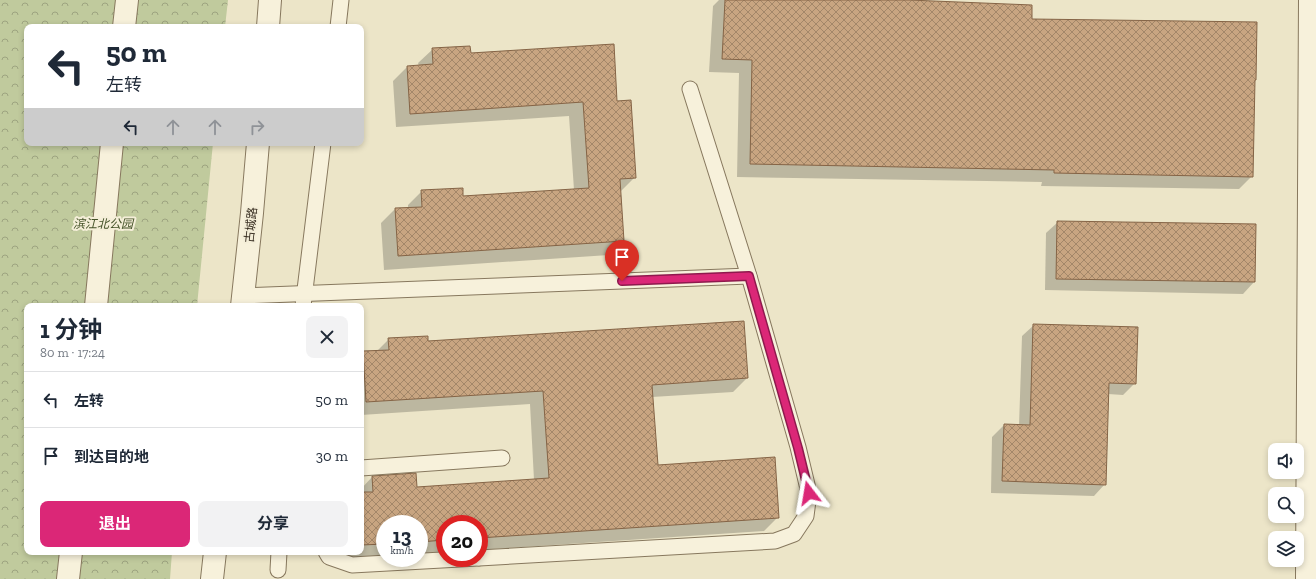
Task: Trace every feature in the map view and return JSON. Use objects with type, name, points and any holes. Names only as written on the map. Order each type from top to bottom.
[{"type":"street","points":[[124,24],[127,0]]},
{"type":"street","points":[[268,24],[270,0]]},
{"type":"street","points":[[1307,579],[1313,36],[1310,0]]},
{"type":"street","points":[[96,303],[112,146]]},
{"type":"street","name":"古城路","points":[[242,301],[258,146]]},
{"type":"street","points":[[68,579],[71,555]]},
{"type":"street","points":[[212,579],[215,555]]},
{"type":"lane","points":[[338,24],[341,0]]},
{"type":"lane","points":[[488,557],[775,541],[794,534],[806,516],[809,493],[798,448],[749,276],[690,89]]},
{"type":"lane","points":[[304,300],[323,146]]},
{"type":"lane","points":[[242,301],[304,300],[749,276]]},
{"type":"lane","points":[[364,468],[502,458]]},
{"type":"lane","points":[[278,570],[279,555]]},
{"type":"lane","points":[[328,555],[329,557],[352,565],[436,560]]},
{"type":"green space","name":"滨江北公园","points":[[0,0],[228,0],[225,24],[24,24],[24,146],[213,146],[197,303],[24,303],[24,555],[172,555],[170,579],[0,579]]},
{"type":"building","points":[[725,0],[909,0],[1032,5],[1032,19],[1257,22],[1253,177],[1054,173],[1054,170],[750,164],[752,60],[722,59]]},
{"type":"building","points":[[614,44],[617,101],[631,100],[636,178],[620,179],[624,241],[398,256],[395,208],[422,207],[421,190],[463,188],[463,196],[589,188],[583,102],[410,114],[407,66],[433,64],[432,48],[470,46],[471,53]]},
{"type":"building","points":[[1057,221],[1256,224],[1255,282],[1056,279]]},
{"type":"building","points":[[744,321],[748,378],[652,385],[658,465],[775,457],[779,518],[488,537],[488,515],[436,515],[436,541],[428,541],[428,515],[376,515],[376,544],[364,545],[364,492],[373,492],[372,476],[416,473],[417,487],[549,478],[543,391],[366,402],[364,351],[389,350],[388,338],[428,336],[428,341]]},
{"type":"building","points":[[1033,324],[1138,327],[1136,384],[1109,383],[1106,485],[1002,481],[1004,424],[1030,425]]},
{"type":"route","points":[[622,281],[749,276],[798,448],[809,493]]}]
